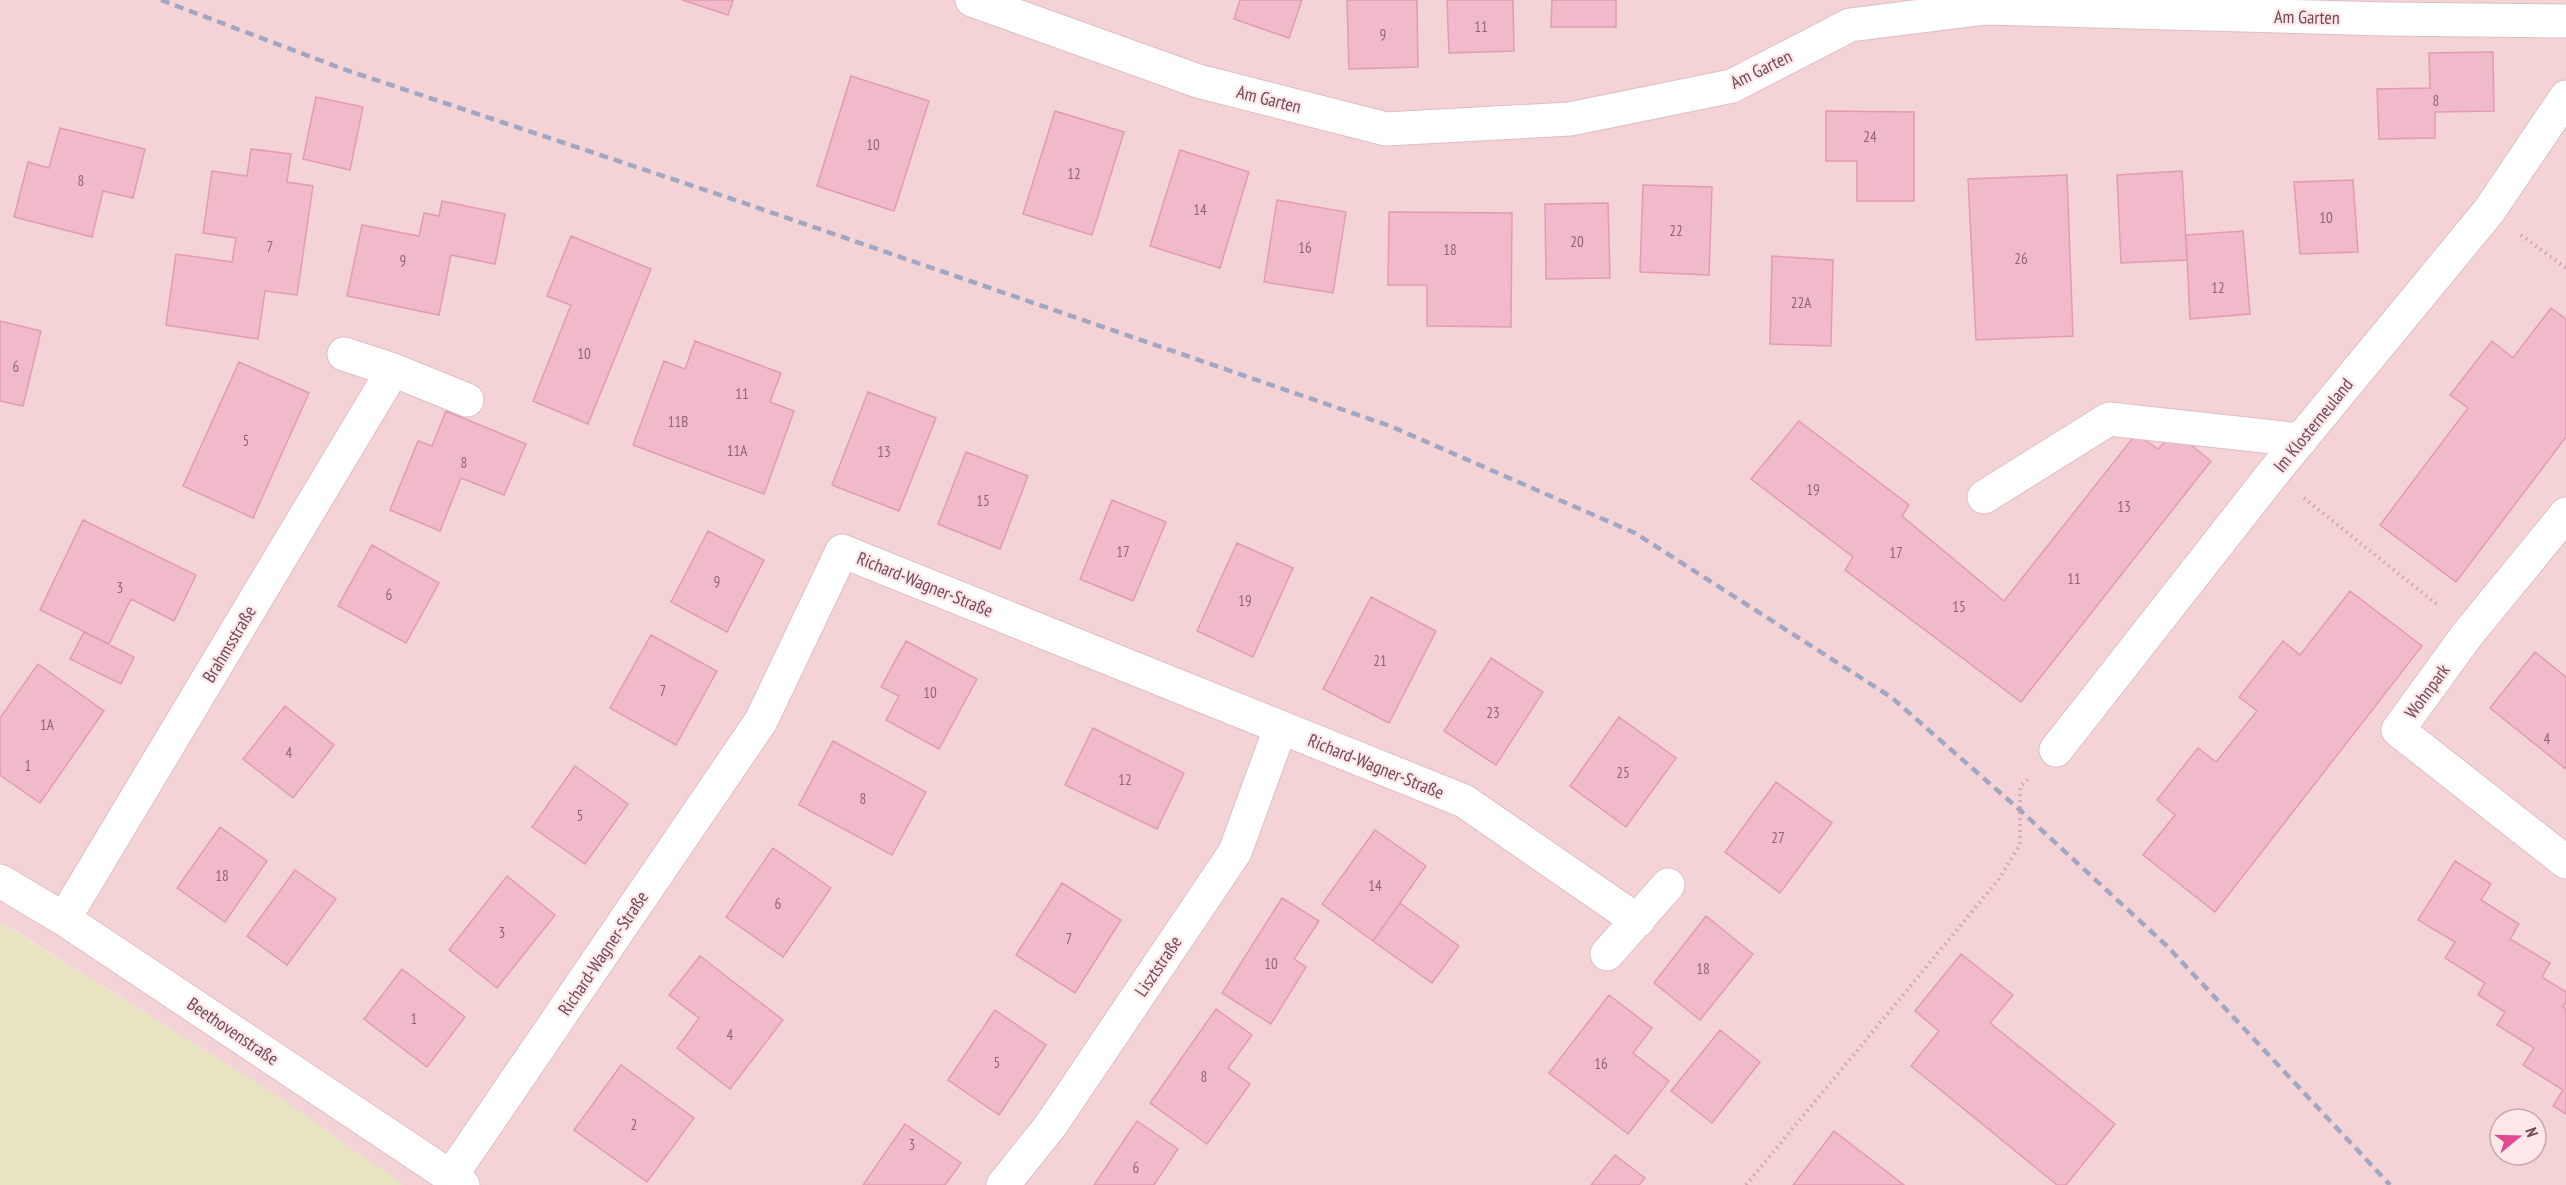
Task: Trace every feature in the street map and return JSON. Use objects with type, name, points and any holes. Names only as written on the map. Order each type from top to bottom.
[{"type":"street","name":"Am Garten","points":[[972,0],[1198,81],[1386,129],[1570,119],[1732,86],[1850,25],[1986,8],[2386,19],[2566,21]]},
{"type":"street","name":"Im Klosterneuland","points":[[2056,750],[2274,472],[2489,211],[2566,97]]},
{"type":"street","points":[[344,354],[393,370],[468,400]]},
{"type":"street","name":"Brahmsstraße","points":[[64,919],[393,370]]},
{"type":"street","points":[[1984,497],[2109,419],[2301,440]]},
{"type":"street","name":"Wohnpark","points":[[2566,514],[2467,635],[2398,730],[2566,862]]},
{"type":"street","name":"Richard-Wagner-Straße","points":[[457,1181],[761,721],[842,551],[1280,729],[1464,801],[1638,921]]},
{"type":"street","name":"Lisztstraße","points":[[1003,1185],[1051,1125],[1235,852],[1280,729]]},
{"type":"street","name":"Beethovenstraße","points":[[0,881],[64,919],[457,1181]]},
{"type":"street","points":[[1607,954],[1668,885]]},
{"type":"path","points":[[2489,211],[2566,268]]},
{"type":"path","points":[[2274,472],[2340,528],[2450,615],[2467,635]]},
{"type":"path","points":[[1746,1185],[1999,879],[2020,844],[2020,787]]},
{"type":"shaded area","points":[[0,0],[2566,0],[2566,1185],[403,1185],[279,1097],[0,921]]},
{"type":"shaded area","points":[[0,922],[279,1097],[403,1185],[0,1185]]},
{"type":"building","points":[[682,0],[733,0],[728,15]]},
{"type":"building","points":[[1240,0],[1302,0],[1289,38],[1234,19]]},
{"type":"building","points":[[1347,0],[1417,0],[1418,67],[1349,69]]},
{"type":"building","points":[[1447,0],[1513,0],[1514,51],[1449,53]]},
{"type":"building","points":[[1552,0],[1616,0],[1616,27],[1551,27]]},
{"type":"building","points":[[2493,52],[2494,111],[2435,112],[2435,138],[2379,139],[2377,89],[2430,88],[2429,53]]},
{"type":"building","points":[[851,76],[929,101],[894,211],[817,186]]},
{"type":"building","points":[[316,97],[363,107],[350,170],[303,159]]},
{"type":"building","points":[[1055,111],[1124,132],[1092,235],[1023,214]]},
{"type":"building","points":[[1826,111],[1914,112],[1914,201],[1857,201],[1857,161],[1826,161]]},
{"type":"building","points":[[60,128],[145,149],[133,198],[103,191],[92,237],[14,217],[28,162],[49,168]]},
{"type":"building","points":[[251,149],[291,154],[287,182],[313,186],[297,295],[265,291],[258,339],[166,325],[176,254],[232,262],[236,238],[203,233],[212,171],[247,176]]},
{"type":"building","points":[[1180,150],[1249,172],[1220,268],[1150,246]]},
{"type":"building","points":[[2182,171],[2187,260],[2121,263],[2117,175]]},
{"type":"building","points":[[2067,175],[2073,336],[1976,340],[1968,179]]},
{"type":"building","points":[[2353,180],[2358,252],[2300,254],[2294,182]]},
{"type":"building","points":[[1643,185],[1712,187],[1709,275],[1640,272]]},
{"type":"building","points":[[1277,200],[1346,212],[1333,293],[1264,282]]},
{"type":"building","points":[[442,201],[505,214],[495,264],[451,255],[439,315],[347,296],[362,225],[419,236],[424,213],[439,216]]},
{"type":"building","points":[[1608,203],[1610,278],[1546,279],[1545,204]]},
{"type":"building","points":[[1389,212],[1512,213],[1511,327],[1427,326],[1427,285],[1388,285]]},
{"type":"building","points":[[2243,231],[2250,314],[2190,319],[2186,235]]},
{"type":"building","points":[[571,236],[651,269],[588,424],[533,401],[571,305],[547,296]]},
{"type":"building","points":[[1772,256],[1833,260],[1831,346],[1770,344]]},
{"type":"building","points":[[2551,308],[2566,319],[2566,437],[2456,582],[2380,525],[2468,408],[2450,395],[2492,341],[2513,358]]},
{"type":"building","points":[[0,321],[41,331],[23,406],[0,401]]},
{"type":"building","points":[[695,341],[781,373],[770,402],[794,411],[764,494],[633,445],[664,361],[685,369]]},
{"type":"building","points":[[239,362],[309,393],[253,518],[183,486]]},
{"type":"building","points":[[868,392],[936,418],[899,511],[832,485]]},
{"type":"building","points":[[446,411],[526,444],[504,495],[461,478],[440,531],[390,510],[418,441],[432,446]]},
{"type":"building","points":[[1799,421],[1909,505],[1902,516],[2004,601],[2136,434],[2158,449],[2175,432],[2211,461],[2021,702],[1845,570],[1853,557],[1751,479]]},
{"type":"building","points":[[966,452],[1028,476],[1000,549],[938,524]]},
{"type":"building","points":[[1112,500],[1166,522],[1133,601],[1080,579]]},
{"type":"building","points":[[83,520],[196,575],[174,621],[131,599],[109,644],[40,610]]},
{"type":"building","points":[[708,531],[764,560],[727,632],[671,602]]},
{"type":"building","points":[[1237,543],[1293,568],[1253,657],[1197,631]]},
{"type":"building","points":[[372,545],[439,583],[406,643],[338,606]]},
{"type":"building","points":[[2350,591],[2422,646],[2215,912],[2143,855],[2175,815],[2157,800],[2198,748],[2216,762],[2257,711],[2239,697],[2283,641],[2300,655]]},
{"type":"building","points":[[1371,597],[1436,631],[1389,723],[1323,689]]},
{"type":"building","points":[[84,632],[134,657],[121,684],[70,659]]},
{"type":"building","points":[[651,635],[717,671],[676,745],[610,708]]},
{"type":"building","points":[[906,641],[977,679],[939,749],[886,720],[899,696],[881,687]]},
{"type":"building","points":[[2535,652],[2566,677],[2566,769],[2490,708]]},
{"type":"building","points":[[1491,658],[1543,692],[1496,765],[1444,731]]},
{"type":"building","points":[[38,664],[104,711],[40,803],[0,775],[0,718]]},
{"type":"building","points":[[285,706],[334,745],[293,798],[243,759]]},
{"type":"building","points":[[1619,717],[1676,758],[1626,827],[1570,786]]},
{"type":"building","points":[[1093,728],[1184,773],[1157,829],[1065,785]]},
{"type":"building","points":[[833,741],[926,792],[892,855],[799,805]]},
{"type":"building","points":[[575,766],[628,804],[585,864],[532,827]]},
{"type":"building","points":[[1776,782],[1832,823],[1780,893],[1725,852]]},
{"type":"building","points":[[220,827],[267,861],[225,922],[177,888]]},
{"type":"building","points":[[1375,830],[1426,866],[1373,941],[1322,904]]},
{"type":"building","points":[[773,848],[831,888],[783,957],[726,917]]},
{"type":"building","points":[[2455,861],[2491,884],[2481,900],[2519,924],[2510,939],[2550,963],[2542,977],[2566,992],[2566,1002],[2563,1007],[2566,1009],[2566,1114],[2553,1106],[2563,1090],[2523,1065],[2534,1048],[2497,1025],[2505,1012],[2478,995],[2485,983],[2445,958],[2455,942],[2418,920]]},
{"type":"building","points":[[295,870],[336,899],[287,965],[247,936]]},
{"type":"building","points":[[507,876],[555,915],[497,988],[449,950]]},
{"type":"building","points":[[1062,883],[1121,920],[1075,993],[1016,955]]},
{"type":"building","points":[[1282,898],[1319,921],[1294,959],[1306,967],[1271,1024],[1222,993]]},
{"type":"building","points":[[1400,903],[1459,946],[1432,983],[1373,941]]},
{"type":"building","points":[[1706,916],[1753,954],[1700,1020],[1654,983]]},
{"type":"building","points":[[1961,954],[2013,995],[1990,1023],[2115,1124],[2066,1185],[2057,1185],[1911,1066],[1939,1031],[1915,1011]]},
{"type":"building","points":[[700,956],[783,1020],[730,1089],[677,1048],[699,1018],[669,995]]},
{"type":"building","points":[[402,969],[465,1017],[427,1067],[364,1019]]},
{"type":"building","points":[[1609,995],[1652,1028],[1633,1053],[1669,1081],[1628,1134],[1549,1073]]},
{"type":"building","points":[[1216,1009],[1252,1035],[1228,1068],[1250,1084],[1207,1144],[1150,1103]]},
{"type":"building","points":[[995,1010],[1046,1045],[999,1115],[948,1080]]},
{"type":"building","points":[[1720,1030],[1760,1062],[1712,1123],[1671,1091]]},
{"type":"building","points":[[621,1065],[694,1118],[647,1182],[574,1130]]},
{"type":"building","points":[[1137,1121],[1178,1149],[1154,1185],[1094,1185]]},
{"type":"building","points":[[905,1124],[961,1163],[945,1185],[863,1185]]},
{"type":"building","points":[[1834,1131],[1904,1185],[1793,1185]]},
{"type":"building","points":[[1615,1155],[1645,1178],[1639,1185],[1591,1185]]},
{"type":"railway","points":[[161,0],[343,69],[741,202],[1390,426],[1635,533],[1891,697],[2021,811],[2167,946],[2390,1185]]}]
